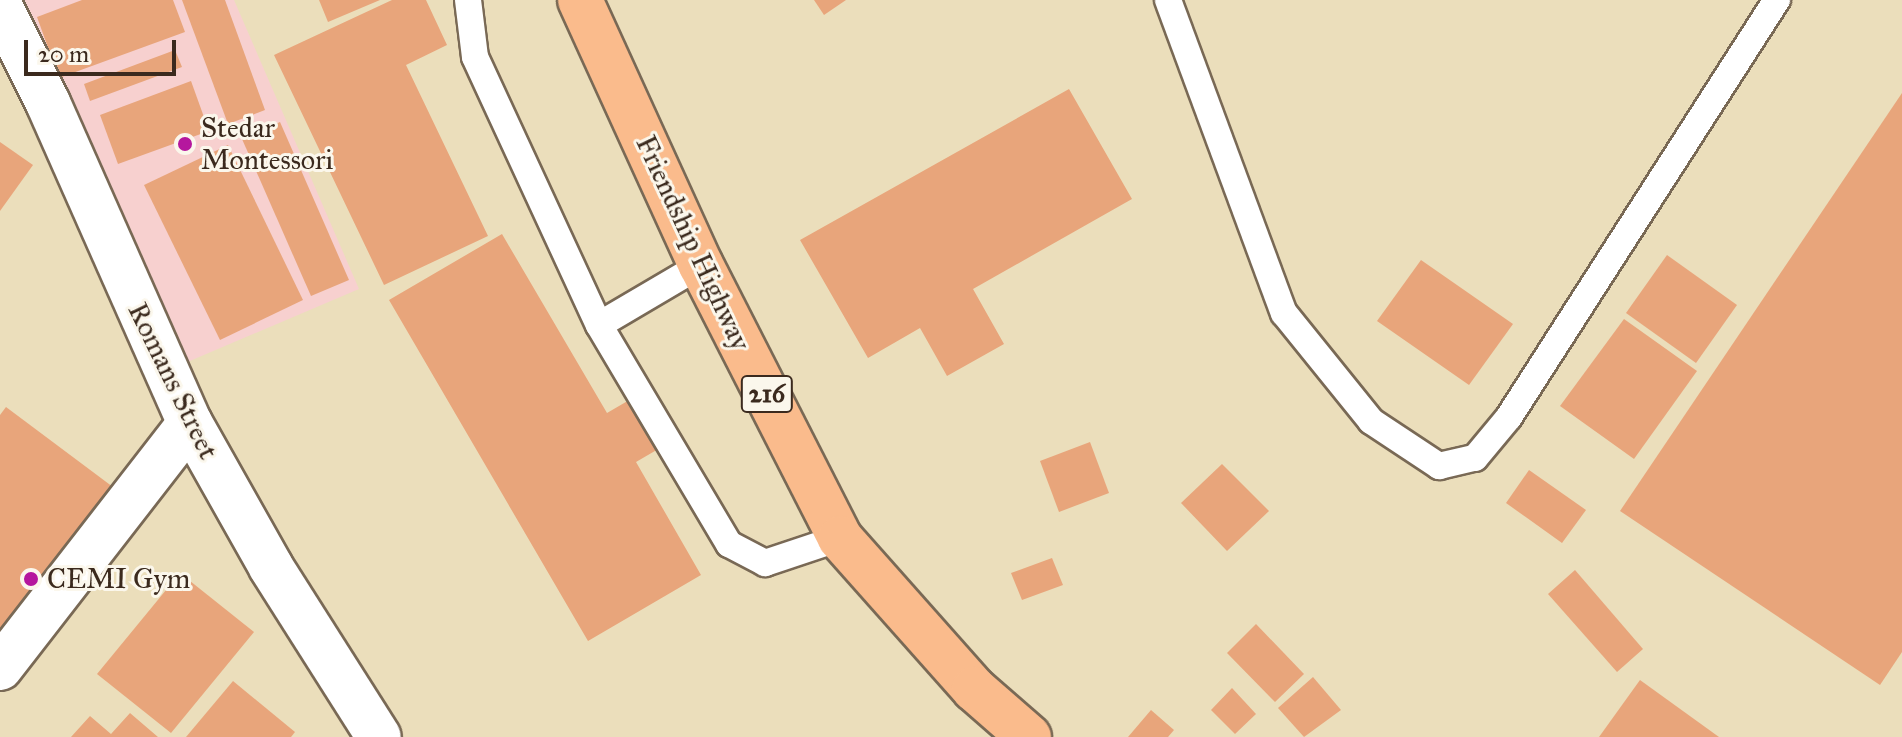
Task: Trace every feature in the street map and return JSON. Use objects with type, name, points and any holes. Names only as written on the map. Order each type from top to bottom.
[{"type":"main road","name":"Friendship Highway","points":[[580,0],[701,265],[840,538],[974,689],[1029,737]]},
{"type":"street","name":"Romans Street","points":[[0,6],[190,423],[271,567],[379,737]]},
{"type":"street","points":[[0,668],[190,423]]},
{"type":"lane","points":[[468,0],[475,57],[599,325],[729,544],[765,563],[840,538]]},
{"type":"lane","points":[[1168,0],[1284,313],[1371,421],[1439,466],[1475,458],[1509,417],[1777,0]]},
{"type":"lane","points":[[599,325],[701,265]]},
{"type":"shaded area","name":"Stedar Montessori","points":[[11,0],[234,0],[359,289],[171,369]]},
{"type":"building","points":[[82,0],[173,0],[185,32],[59,78],[37,17]]},
{"type":"building","points":[[182,0],[225,0],[265,110],[228,124]]},
{"type":"building","points":[[319,0],[380,0],[328,22]]},
{"type":"building","points":[[392,0],[426,0],[447,45],[406,65],[488,236],[384,285],[274,55]]},
{"type":"building","points":[[814,0],[846,0],[824,15]]},
{"type":"building","points":[[175,50],[182,67],[90,101],[84,84]]},
{"type":"building","points":[[191,81],[209,131],[118,164],[100,115]]},
{"type":"building","points":[[1069,89],[1132,199],[973,289],[1004,344],[947,376],[920,328],[868,358],[800,240]]},
{"type":"building","points":[[1902,93],[1902,652],[1880,685],[1620,511]]},
{"type":"building","points":[[280,122],[349,280],[311,296],[242,139]]},
{"type":"building","points":[[0,142],[33,165],[0,211]]},
{"type":"building","points":[[228,145],[303,300],[220,340],[144,185]]},
{"type":"building","points":[[502,234],[607,413],[631,399],[660,448],[636,462],[701,575],[588,641],[389,300]]},
{"type":"building","points":[[1667,255],[1737,305],[1696,363],[1626,313]]},
{"type":"building","points":[[1421,260],[1513,324],[1469,385],[1377,321]]},
{"type":"building","points":[[1624,319],[1697,371],[1634,459],[1560,406]]},
{"type":"building","name":"CEMI Gym","points":[[6,407],[125,496],[0,661],[0,415]]},
{"type":"building","points":[[1090,442],[1109,493],[1059,512],[1040,461]]},
{"type":"building","points":[[1222,464],[1269,511],[1227,551],[1181,503]]},
{"type":"building","points":[[1529,470],[1586,510],[1562,543],[1506,503]]},
{"type":"building","points":[[1052,558],[1063,585],[1022,600],[1011,573]]},
{"type":"building","points":[[1575,570],[1643,649],[1617,672],[1548,594]]},
{"type":"building","points":[[180,573],[254,632],[171,733],[97,674]]},
{"type":"building","points":[[1256,624],[1304,674],[1275,702],[1227,653]]},
{"type":"building","points":[[1313,677],[1341,710],[1304,737],[1278,708]]},
{"type":"building","points":[[1640,680],[1719,737],[1599,737]]},
{"type":"building","points":[[233,681],[295,732],[291,737],[186,737]]},
{"type":"building","points":[[1232,688],[1256,714],[1235,734],[1211,710]]},
{"type":"building","points":[[1151,710],[1174,730],[1168,737],[1128,737]]},
{"type":"building","points":[[130,713],[158,737],[71,737],[90,716],[111,734]]},
{"type":"place","name":"Stedar Montessori","points":[[185,144]]},
{"type":"place","name":"CEMI Gym","points":[[31,579]]}]
